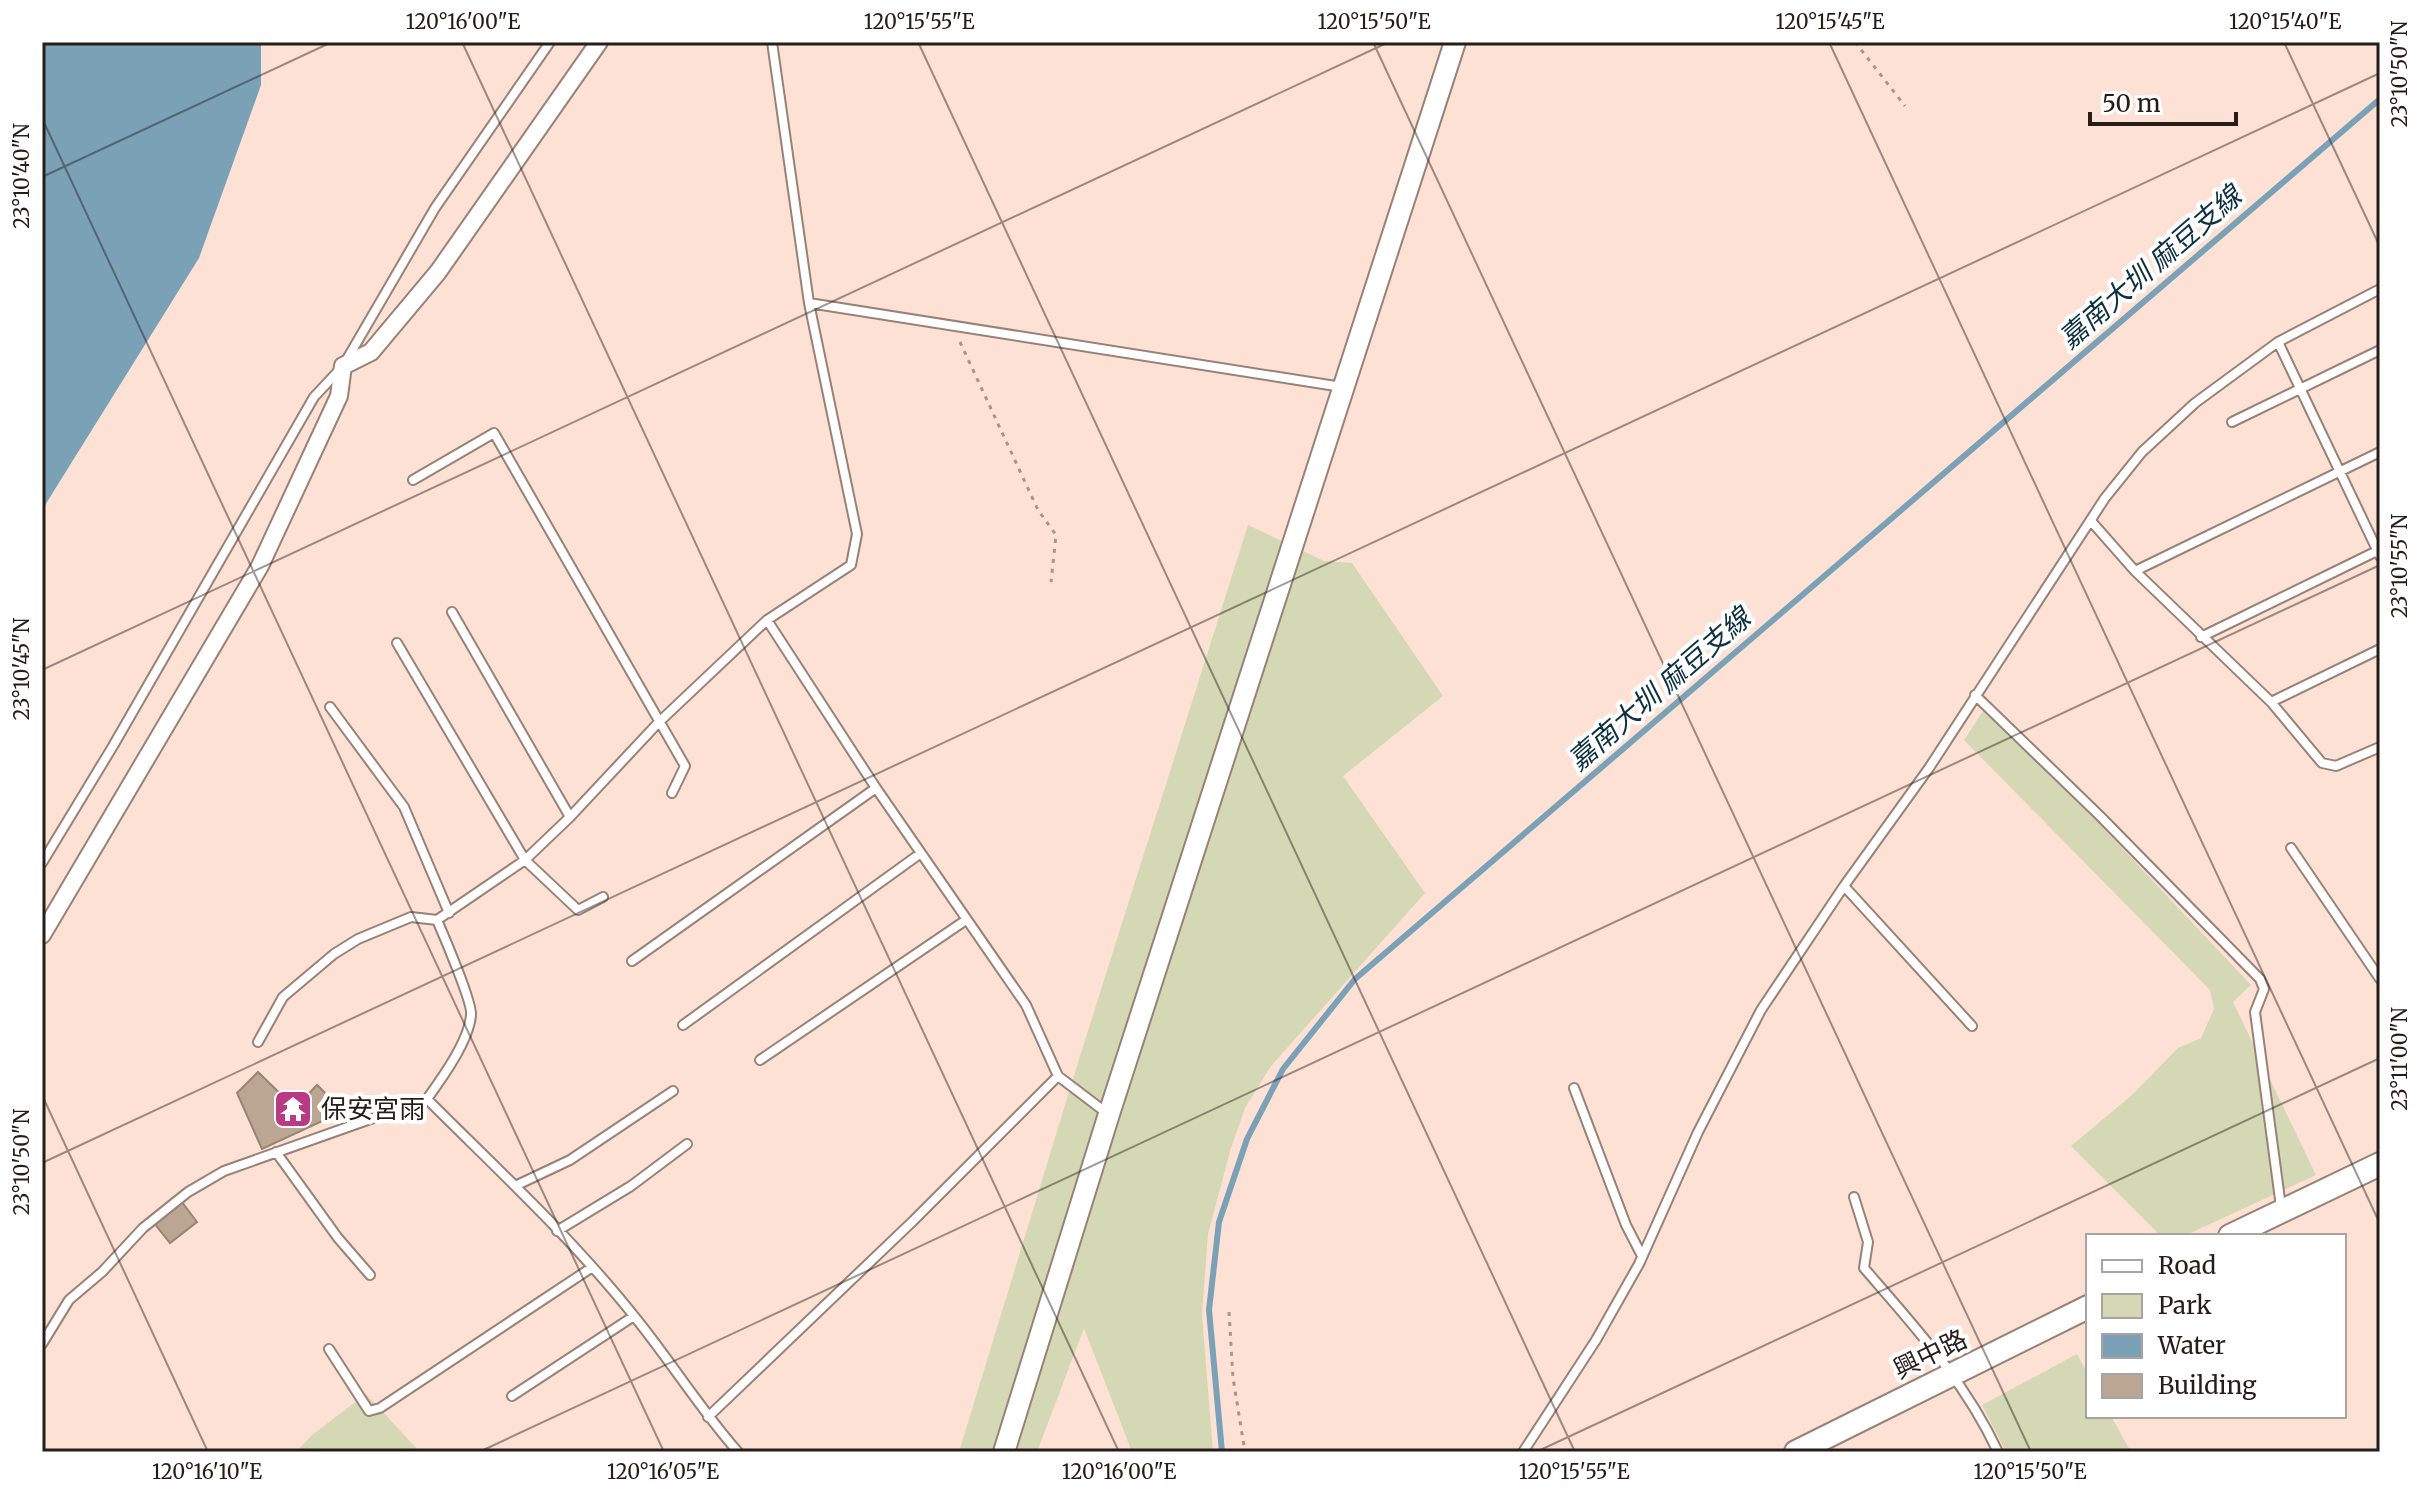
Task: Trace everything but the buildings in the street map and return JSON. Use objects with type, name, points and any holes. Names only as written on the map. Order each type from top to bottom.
[{"type":"main road","points":[[2234,1234],[2380,1164]]},
{"type":"main road","name":"興中路","points":[[1796,1452],[2086,1308]]},
{"type":"street","points":[[42,935],[260,566],[339,396],[343,366],[371,352],[438,272],[599,42]]},
{"type":"street","points":[[1004,1452],[1109,1114],[1455,42]]},
{"type":"lane","points":[[42,863],[314,397],[343,366],[435,208],[550,42]]},
{"type":"lane","points":[[258,1042],[283,997],[334,954],[358,939],[411,917],[437,920],[525,860],[658,723],[767,620],[851,565],[857,534],[809,303],[772,42]]},
{"type":"lane","points":[[1523,1452],[1596,1340],[1642,1256],[1698,1132],[1761,1010],[1844,886],[1929,768],[2091,521],[2142,452],[2195,403],[2278,342],[2380,289]]},
{"type":"lane","points":[[809,303],[1342,387]]},
{"type":"lane","points":[[2201,637],[2379,552],[2278,342]]},
{"type":"lane","points":[[2232,422],[2380,350]]},
{"type":"lane","points":[[413,480],[494,433],[685,766],[672,793]]},
{"type":"lane","points":[[2135,571],[2380,452]]},
{"type":"lane","points":[[2091,521],[2135,571],[2271,702],[2322,763],[2336,766],[2380,747]]},
{"type":"lane","points":[[452,612],[570,817]]},
{"type":"lane","points":[[767,620],[876,788],[1026,1005],[1058,1076],[1109,1114]]},
{"type":"lane","points":[[397,643],[525,860],[578,910],[603,897]]},
{"type":"lane","points":[[2271,702],[2380,649]]},
{"type":"lane","points":[[1975,695],[2099,815],[2260,979],[2264,989],[2255,1012],[2281,1211]]},
{"type":"lane","points":[[330,707],[404,807],[449,913]]},
{"type":"lane","points":[[632,961],[876,788]]},
{"type":"lane","points":[[2291,848],[2380,979]]},
{"type":"lane","points":[[683,1025],[921,853]]},
{"type":"lane","points":[[1844,886],[1972,1026]]},
{"type":"lane","points":[[42,1344],[69,1300],[102,1272],[143,1228],[188,1192],[224,1171],[427,1099],[466,1034],[472,1013],[437,920]]},
{"type":"lane","points":[[760,1060],[966,920]]},
{"type":"lane","points":[[708,1417],[913,1221],[1058,1076]]},
{"type":"lane","points":[[1574,1088],[1626,1225],[1642,1256]]},
{"type":"lane","points":[[515,1186],[582,1153],[673,1091]]},
{"type":"lane","points":[[427,1099],[515,1186],[634,1316],[708,1417],[738,1452]]},
{"type":"lane","points":[[557,1231],[631,1186],[687,1144]]},
{"type":"lane","points":[[276,1152],[338,1238],[370,1275]]},
{"type":"lane","points":[[1854,1197],[1868,1242],[1864,1268],[1954,1374],[1998,1452]]},
{"type":"lane","points":[[329,1349],[369,1411],[380,1408],[591,1268]]},
{"type":"lane","points":[[512,1396],[634,1316]]},
{"type":"path","points":[[1855,42],[1905,106]]},
{"type":"path","points":[[954,327],[1038,510],[1056,535],[1051,582]]},
{"type":"path","points":[[1229,1312],[1233,1378],[1245,1452]]},
{"type":"green space","points":[[1248,525],[1324,561],[1352,563],[1443,696],[1343,776],[1425,893],[1271,1066],[1245,1108],[1208,1234],[1202,1315],[1213,1452],[1132,1452],[1084,1328],[1037,1452],[959,1452],[1080,1056]]},
{"type":"green space","points":[[1987,705],[2251,985],[2233,1002],[2316,1175],[2188,1234],[2159,1234],[2071,1146],[2132,1095],[2178,1048],[2201,1038],[2214,1009],[2210,990],[1964,740]]},
{"type":"green space","points":[[2077,1354],[2086,1370],[2086,1418],[2112,1418],[2131,1452],[2006,1452],[1982,1405]]},
{"type":"green space","points":[[366,1394],[420,1452],[296,1452],[312,1435]]},
{"type":"water","points":[[42,42],[261,42],[261,85],[199,258],[42,510]]},
{"type":"waterway","name":"嘉南大圳 麻豆支線","points":[[1222,1452],[1209,1310],[1219,1222],[1247,1139],[1283,1069],[1355,979],[2380,99]]},
{"type":"place","name":"保安宮雨","points":[[293,1109]]}]
